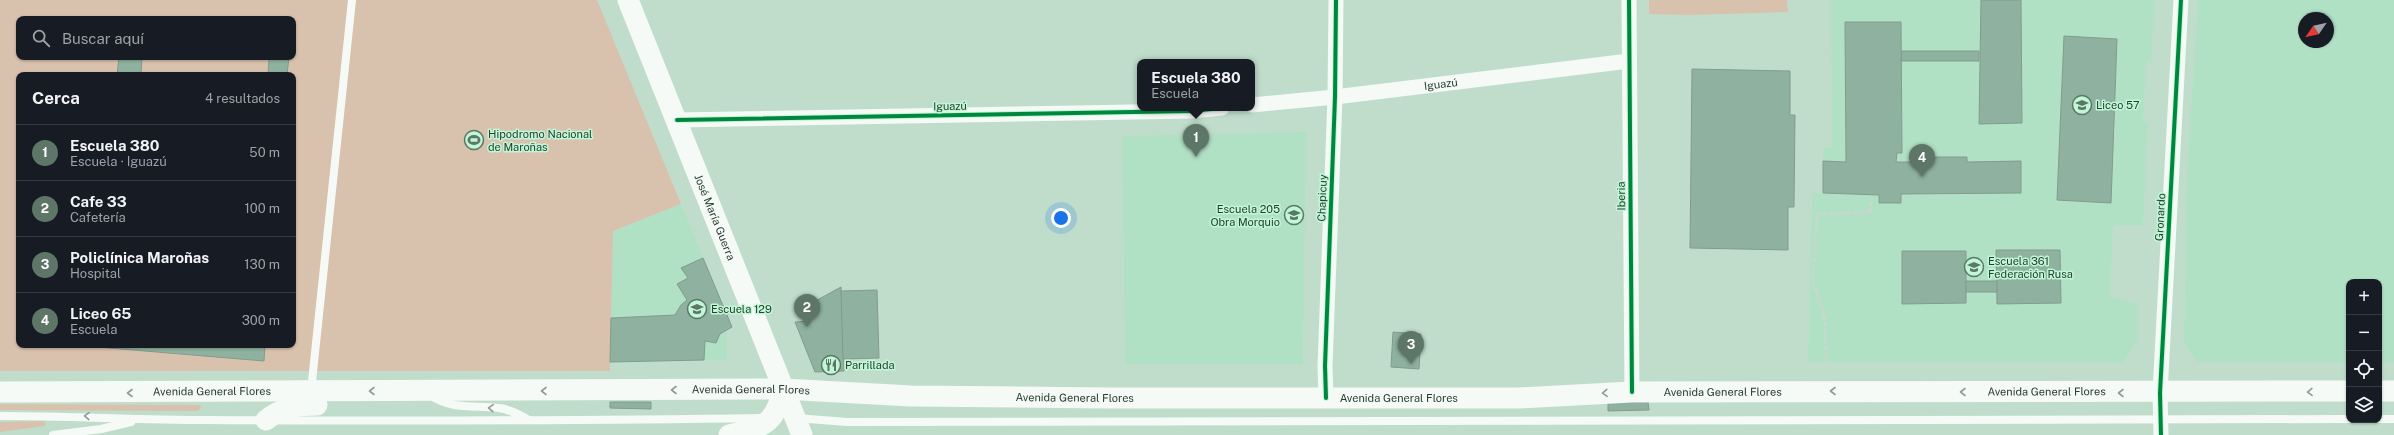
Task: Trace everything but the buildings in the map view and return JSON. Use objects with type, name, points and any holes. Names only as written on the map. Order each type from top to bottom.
[{"type":"main road","name":"José María Guerra","points":[[628,0],[677,120],[782,389]]},
{"type":"main road","name":"Avenida General Flores","points":[[0,392],[782,389],[911,396],[1519,398],[1632,392],[2160,393],[2346,391]]},
{"type":"main road","points":[[729,435],[759,426],[787,421],[778,409],[782,389]]},
{"type":"main road","points":[[265,428],[278,411],[292,406],[382,405],[416,391]]},
{"type":"main road","points":[[2382,391],[2394,391]]},
{"type":"main road","points":[[265,428],[267,392]]},
{"type":"street","name":"Chapicuy","points":[[1326,398],[1325,366],[1335,97],[1336,0]]},
{"type":"street","name":"Iberia","points":[[1629,0],[1632,392]]},
{"type":"street","name":"Gronardo","points":[[2161,435],[2160,393],[2181,0]]},
{"type":"street","name":"Iguazú","points":[[1255,105],[1335,97],[1629,61]]},
{"type":"street","name":"Iguazú","points":[[677,120],[1191,111]]},
{"type":"lane","points":[[311,391],[352,0]]},
{"type":"lane","points":[[416,391],[451,406],[500,408],[512,411],[528,419]]},
{"type":"lane","points":[[0,416],[77,416],[265,428],[528,419],[847,422],[2346,419]]},
{"type":"lane","points":[[53,435],[101,429],[140,419]]},
{"type":"lane","points":[[2382,419],[2394,419]]},
{"type":"path","points":[[1826,362],[1825,318],[1813,282],[1817,214],[1871,212],[1871,198]]},
{"type":"shaded area","name":"Hipodromo Nacional de Maroñas","points":[[0,0],[597,0],[681,204],[613,231],[610,371],[0,371]]},
{"type":"shaded area","points":[[1649,0],[1787,0],[1788,12],[1689,15],[1649,14]]},
{"type":"shaded area","points":[[1831,0],[2155,0],[2151,61],[2146,61],[2143,121],[2148,122],[2143,225],[2113,226],[2110,297],[2138,304],[2137,341],[2123,362],[1808,362],[1812,193],[1823,193],[1823,149],[1832,147]]},
{"type":"shaded area","points":[[2198,0],[2394,0],[2394,362],[2382,362],[2382,279],[2346,279],[2346,362],[2198,362],[2184,344],[2187,173]]},
{"type":"shaded area","points":[[1306,132],[1303,364],[1125,364],[1122,136]]},
{"type":"shaded area","points":[[681,204],[732,327],[727,329],[727,360],[610,362],[613,231]]},
{"type":"shaded area","points":[[0,404],[200,405],[201,408],[198,411],[0,410]]},
{"type":"shaded area","points":[[44,421],[46,425],[44,426],[0,432],[0,422]]},
{"type":"cycle path","points":[[1326,398],[1325,366],[1335,97],[1336,0]]},
{"type":"cycle path","points":[[1629,0],[1632,392]]},
{"type":"cycle path","points":[[2161,435],[2160,393],[2181,0]]},
{"type":"cycle path","points":[[677,120],[1191,111]]},
{"type":"place","name":"Liceo 57","points":[[2082,105]]},
{"type":"place","name":"Hipodromo Nacional de Maroñas","points":[[474,140]]},
{"type":"place","name":"Escuela 380","points":[[1196,157]]},
{"type":"place","name":"Liceo 65","points":[[1922,177]]},
{"type":"place","name":"Escuela 205 Obra Morquio","points":[[1294,215]]},
{"type":"place","name":"Escuela 361 Federación Rusa","points":[[1974,267]]},
{"type":"place","name":"Escuela 129","points":[[697,309]]},
{"type":"place","name":"Cafe 33","points":[[807,327]]},
{"type":"place","name":"Policlínica Maroñas","points":[[1411,364]]},
{"type":"place","name":"Parrillada","points":[[831,365]]}]
